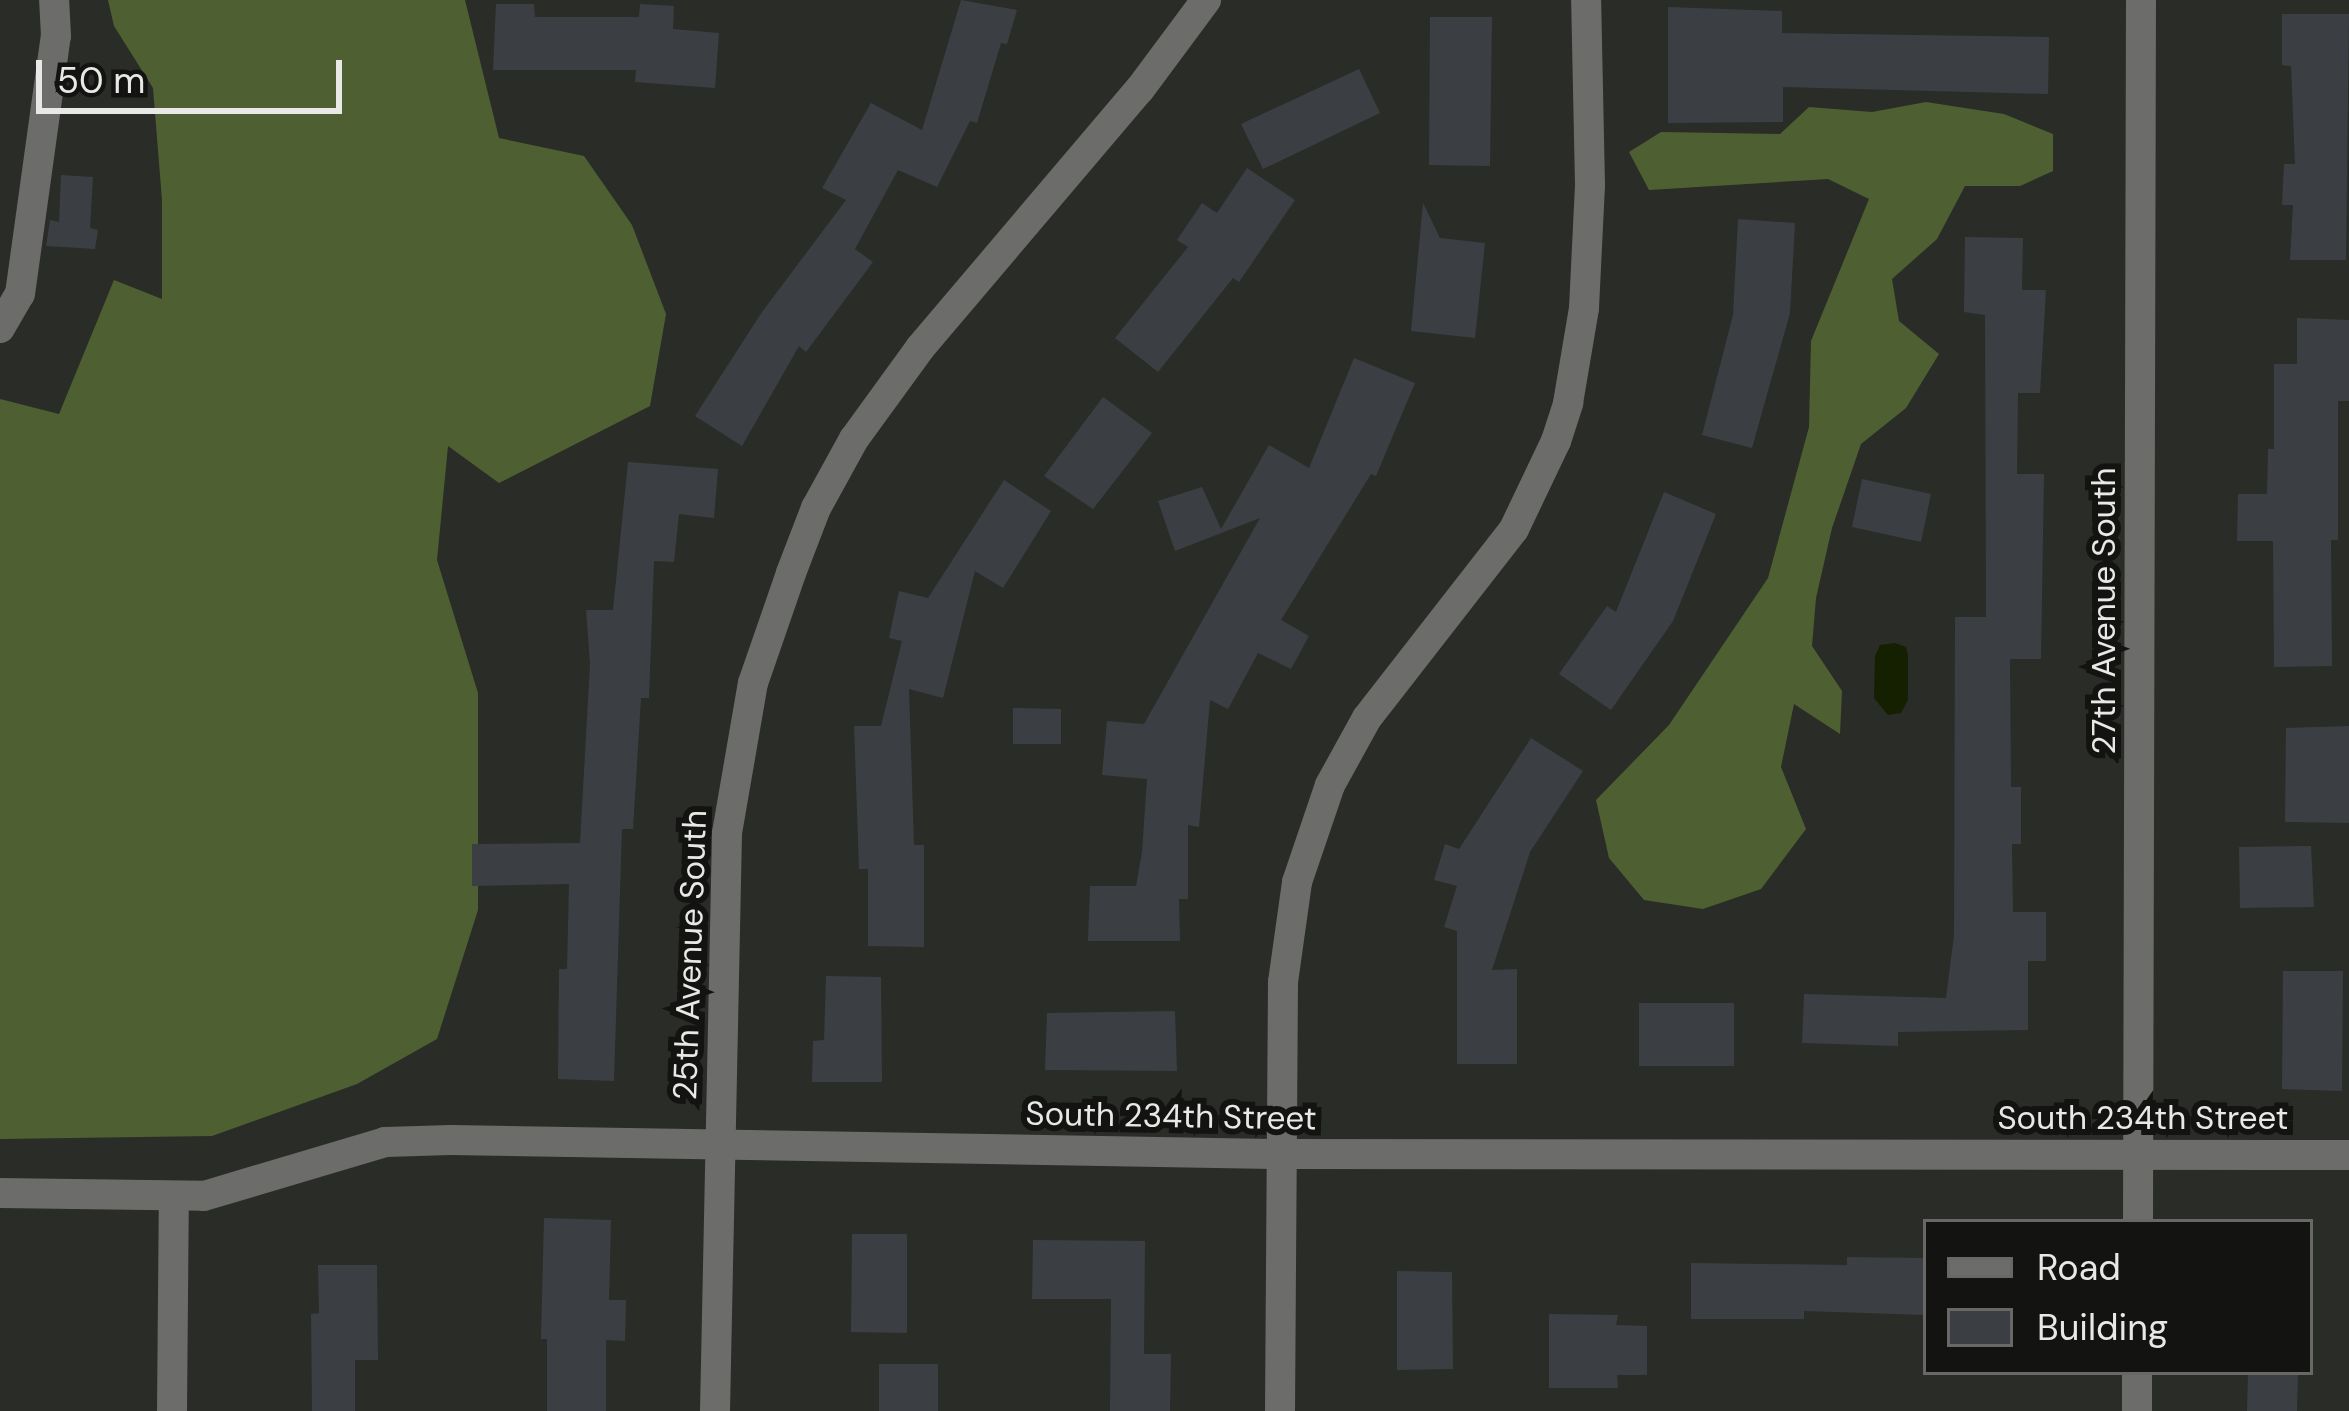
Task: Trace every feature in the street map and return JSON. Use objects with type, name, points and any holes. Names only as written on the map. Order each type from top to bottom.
[{"type":"street","points":[[0,328],[20,294],[56,36],[54,0]]},
{"type":"street","name":"25th Avenue South","points":[[716,1411],[727,833],[753,683],[816,508],[854,440],[920,349],[1140,89],[1206,0]]},
{"type":"street","points":[[1280,1411],[1280,1154],[1288,925],[1330,785],[1404,664],[1514,529],[1542,478],[1568,404],[1587,250],[1586,0]]},
{"type":"street","name":"27th Avenue South","points":[[2138,1219],[2141,0]]},
{"type":"street","name":"South 234th Street","points":[[0,1192],[204,1196],[386,1142],[1280,1154],[2349,1155]]},
{"type":"street","points":[[172,1411],[174,1196]]},
{"type":"street","points":[[2137,1375],[2137,1411]]},
{"type":"shaded area","points":[[108,0],[465,0],[499,138],[584,156],[632,225],[666,314],[650,406],[499,483],[448,446],[437,560],[478,693],[478,910],[437,1039],[357,1084],[212,1136],[0,1139],[0,399],[59,414],[114,280],[162,299],[162,200],[153,88],[114,26]]},
{"type":"shaded area","points":[[1926,102],[2004,114],[2053,134],[2053,171],[2020,186],[1965,186],[1937,239],[1892,279],[1899,321],[1939,354],[1906,408],[1861,444],[1832,528],[1816,598],[1812,646],[1842,691],[1840,734],[1794,704],[1781,767],[1806,829],[1761,889],[1703,909],[1644,900],[1609,858],[1596,800],[1669,725],[1768,578],[1809,427],[1811,341],[1869,199],[1828,179],[1649,190],[1629,152],[1661,132],[1780,134],[1809,107],[1872,112]]},
{"type":"shaded area","points":[[1880,645],[1906,647],[1908,700],[1901,713],[1888,715],[1874,698],[1875,656]]},
{"type":"building","points":[[961,0],[1017,10],[1007,44],[1001,43],[977,123],[970,121],[937,187],[898,170],[855,249],[873,262],[806,352],[799,346],[742,446],[695,416],[762,312],[846,200],[822,188],[871,103],[922,130]]},
{"type":"building","points":[[496,4],[534,4],[535,17],[639,17],[640,4],[674,6],[673,29],[719,33],[715,88],[635,82],[636,70],[493,70]]},
{"type":"building","points":[[1668,7],[1782,11],[1782,33],[2049,37],[2048,94],[1783,87],[1783,122],[1668,123]]},
{"type":"building","points":[[2282,14],[2349,14],[2346,260],[2290,260],[2293,205],[2282,205],[2284,164],[2295,164],[2291,66],[2282,65]]},
{"type":"building","points":[[1430,17],[1492,17],[1490,166],[1429,165]]},
{"type":"building","points":[[1359,69],[1380,113],[1263,169],[1241,124]]},
{"type":"building","points":[[1247,168],[1295,200],[1239,282],[1233,278],[1158,372],[1115,338],[1188,247],[1177,240],[1202,203],[1217,213]]},
{"type":"building","points":[[61,175],[93,177],[90,228],[98,230],[95,249],[46,246],[50,220],[59,222]]},
{"type":"building","points":[[1423,203],[1440,238],[1485,243],[1475,338],[1411,331]]},
{"type":"building","points":[[1738,219],[1795,223],[1790,313],[1752,448],[1702,435],[1733,315]]},
{"type":"building","points":[[1965,237],[2023,238],[2022,290],[2046,290],[2040,393],[2018,393],[2017,474],[2044,474],[2041,659],[2010,659],[2011,787],[2021,787],[2021,844],[2012,844],[2013,912],[2046,912],[2046,961],[2028,961],[2028,1030],[1898,1032],[1898,1046],[1802,1043],[1804,994],[1946,998],[1954,935],[1955,617],[1986,617],[1985,315],[1964,312]]},
{"type":"building","points":[[2297,318],[2349,320],[2349,401],[2338,401],[2338,540],[2331,540],[2332,666],[2274,667],[2273,541],[2237,541],[2238,494],[2267,494],[2268,449],[2274,449],[2274,364],[2297,364]]},
{"type":"building","points":[[1354,358],[1415,383],[1376,476],[1371,474],[1281,620],[1309,636],[1291,669],[1258,653],[1228,709],[1210,700],[1199,827],[1188,825],[1188,899],[1179,899],[1180,941],[1088,941],[1090,886],[1136,886],[1142,852],[1147,779],[1102,775],[1107,721],[1144,724],[1260,518],[1175,551],[1158,501],[1202,487],[1221,529],[1269,445],[1309,468]]},
{"type":"building","points":[[1103,397],[1152,433],[1093,509],[1044,476]]},
{"type":"building","points":[[628,462],[718,469],[714,518],[679,514],[674,562],[654,561],[649,698],[641,698],[633,829],[622,829],[614,1081],[558,1079],[559,969],[567,969],[569,884],[472,886],[472,844],[580,843],[590,664],[586,610],[613,610]]},
{"type":"building","points":[[1862,479],[1931,494],[1921,542],[1852,527]]},
{"type":"building","points":[[1004,480],[1051,511],[1003,588],[975,571],[943,698],[909,689],[914,845],[924,845],[924,947],[868,946],[868,869],[859,869],[854,726],[881,726],[902,641],[889,638],[899,591],[928,598]]},
{"type":"building","points":[[1664,492],[1716,514],[1673,621],[1611,710],[1559,674],[1607,606],[1616,612]]},
{"type":"building","points":[[1013,708],[1061,709],[1061,744],[1013,744]]},
{"type":"building","points":[[2349,726],[2349,823],[2285,822],[2286,728]]},
{"type":"building","points":[[1531,738],[1583,771],[1530,852],[1492,970],[1517,969],[1517,1064],[1457,1064],[1457,931],[1444,927],[1457,886],[1434,880],[1445,844],[1459,849]]},
{"type":"building","points":[[2311,846],[2314,907],[2240,908],[2239,847]]},
{"type":"building","points":[[2283,971],[2343,971],[2342,1091],[2282,1089]]},
{"type":"building","points":[[826,976],[881,977],[882,1082],[812,1082],[813,1041],[824,1040]]},
{"type":"building","points":[[1639,1003],[1734,1003],[1734,1066],[1639,1066]]},
{"type":"building","points":[[1175,1011],[1177,1071],[1045,1070],[1047,1013]]},
{"type":"building","points":[[544,1218],[611,1220],[609,1300],[626,1300],[625,1341],[606,1340],[606,1411],[547,1411],[547,1339],[541,1339]]},
{"type":"building","points":[[852,1234],[907,1234],[907,1333],[851,1332]]},
{"type":"building","points":[[1033,1240],[1145,1241],[1144,1354],[1171,1354],[1170,1411],[1110,1411],[1111,1299],[1032,1299]]},
{"type":"building","points":[[1847,1257],[1923,1258],[1923,1315],[1804,1311],[1804,1319],[1691,1319],[1691,1263],[1847,1265]]},
{"type":"building","points":[[318,1265],[377,1265],[378,1360],[355,1360],[355,1411],[312,1411],[311,1314],[319,1313]]},
{"type":"building","points":[[1397,1271],[1452,1272],[1453,1369],[1397,1370]]},
{"type":"building","points":[[1549,1314],[1618,1315],[1616,1325],[1647,1326],[1647,1375],[1617,1375],[1618,1388],[1549,1388]]},
{"type":"building","points":[[879,1364],[938,1364],[938,1411],[879,1411]]},
{"type":"building","points":[[2248,1375],[2298,1375],[2297,1411],[2247,1411]]}]
